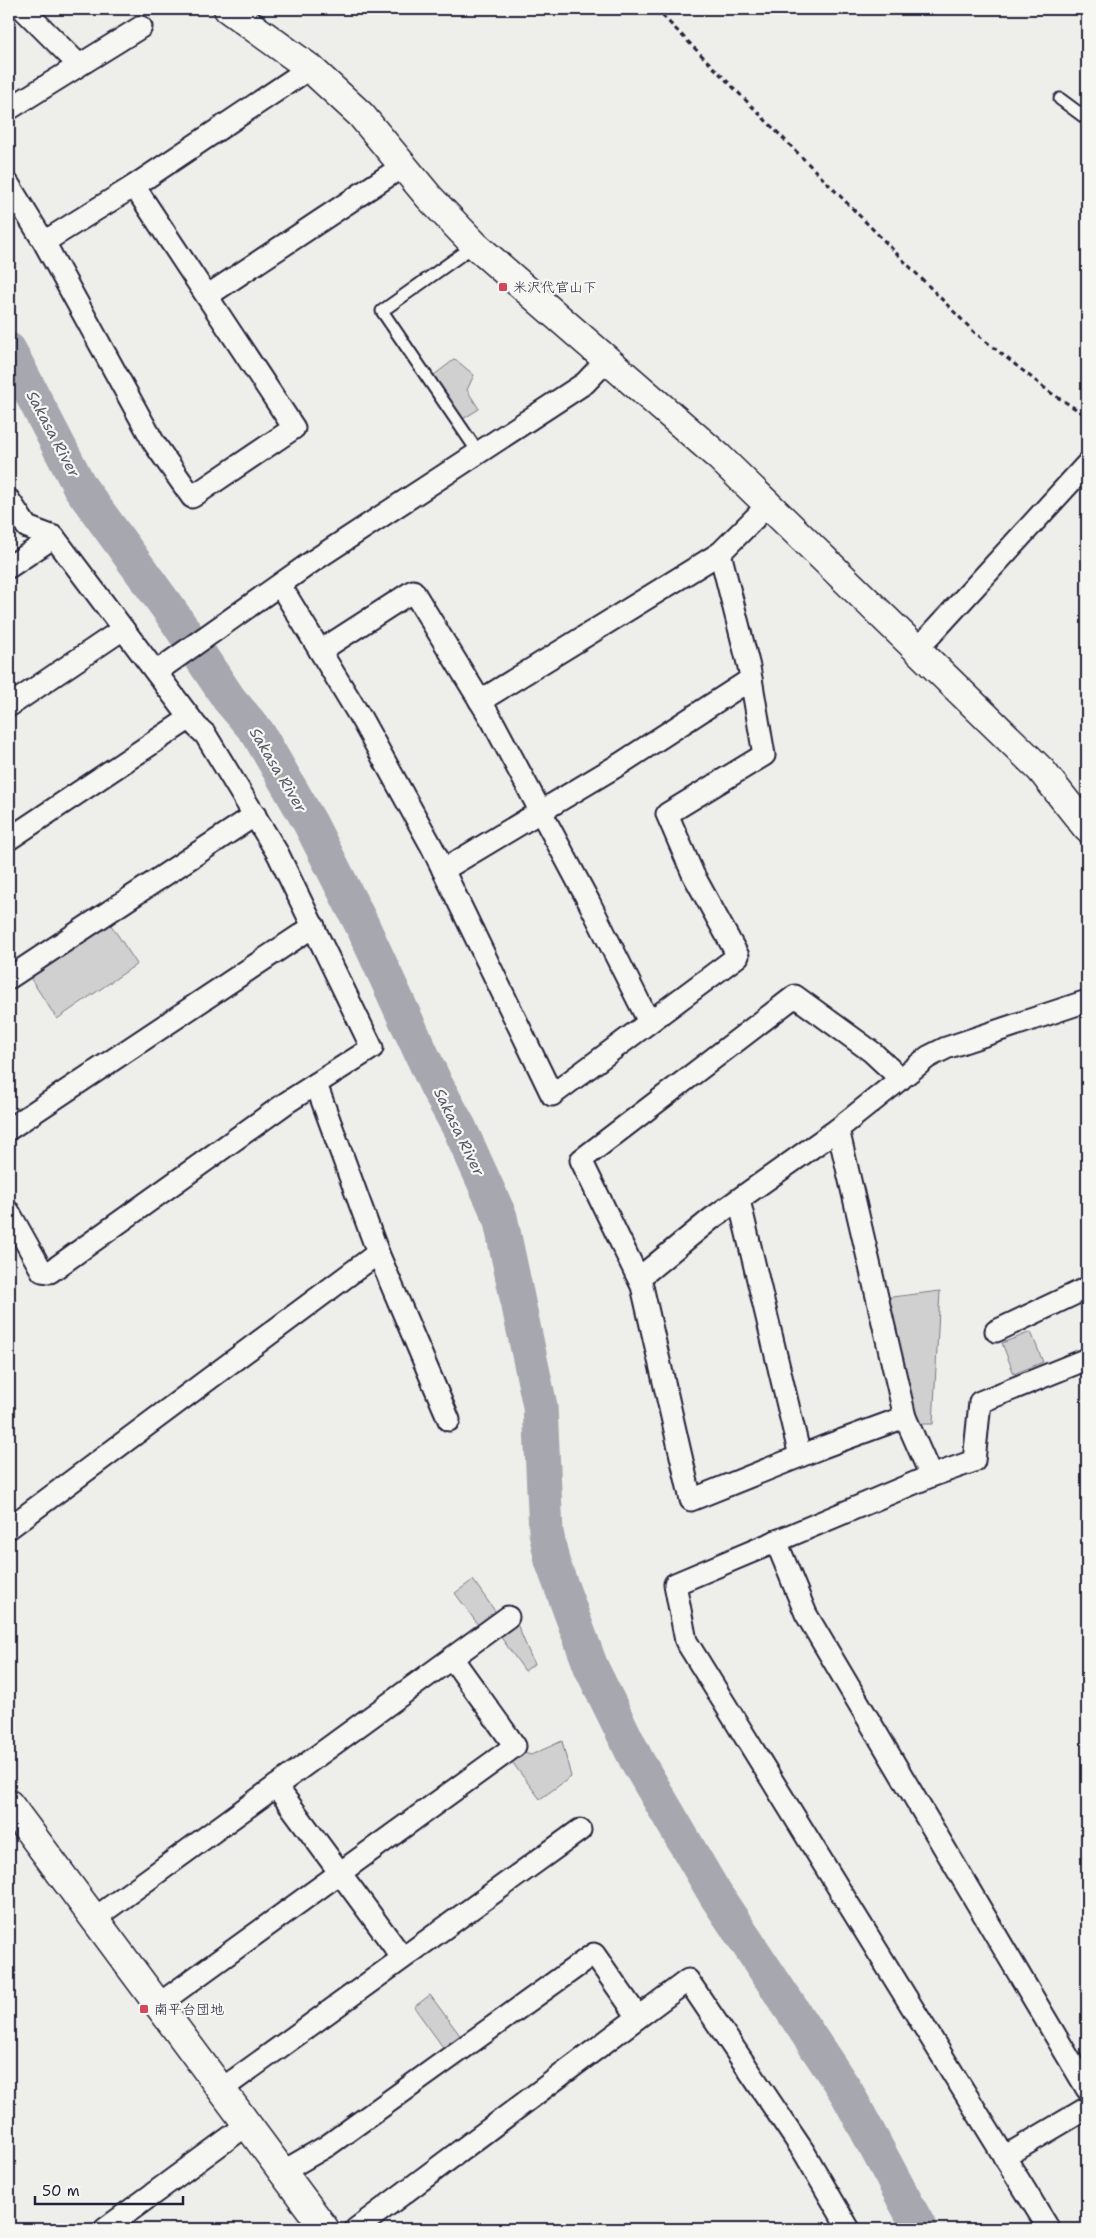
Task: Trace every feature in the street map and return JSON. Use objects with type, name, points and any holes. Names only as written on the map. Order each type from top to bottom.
[{"type":"street","points":[[23,9],[79,65]]},
{"type":"street","points":[[228,9],[270,37],[310,68],[361,115],[429,197],[476,245],[718,457],[916,651],[1041,770],[1087,828]]},
{"type":"street","points":[[9,108],[141,27]]},
{"type":"street","points":[[44,242],[134,186],[310,68]]},
{"type":"street","points":[[207,296],[403,166]]},
{"type":"street","points":[[9,185],[44,242],[154,443],[192,496],[294,428],[134,186]]},
{"type":"street","points":[[163,667],[280,585],[478,452],[586,383],[607,360]]},
{"type":"street","points":[[916,651],[1087,464]]},
{"type":"street","points":[[9,500],[27,527],[54,537],[123,629],[163,667],[190,718],[205,734],[278,854],[372,1048],[316,1084],[50,1272],[42,1270],[9,1212]]},
{"type":"street","points":[[480,701],[720,553],[768,505]]},
{"type":"street","points":[[9,568],[54,537]]},
{"type":"street","points":[[280,585],[362,720],[443,870],[552,1094],[738,956],[693,874],[667,814],[764,755],[751,679],[720,553]]},
{"type":"street","points":[[320,651],[414,591],[480,701],[649,1022]]},
{"type":"street","points":[[9,706],[123,629]]},
{"type":"street","points":[[443,870],[620,764],[751,679]]},
{"type":"street","points":[[9,839],[190,718]]},
{"type":"street","points":[[9,978],[255,815]]},
{"type":"street","points":[[9,1129],[314,926]]},
{"type":"street","points":[[900,1078],[872,1052],[795,996],[582,1160],[639,1278],[691,1500],[905,1416]]},
{"type":"street","points":[[639,1278],[710,1219],[838,1129],[928,1057],[946,1048],[1087,1001]]},
{"type":"street","points":[[316,1084],[378,1253],[449,1420]]},
{"type":"street","points":[[838,1129],[905,1416],[931,1476]]},
{"type":"street","points":[[738,1200],[800,1456]]},
{"type":"street","points":[[9,1528],[378,1253]]},
{"type":"street","points":[[996,1331],[1087,1288]]},
{"type":"street","points":[[1049,2229],[686,1641],[675,1584],[931,1476],[974,1461],[980,1402],[1087,1359]]},
{"type":"street","points":[[776,1542],[806,1614],[1087,2089]]},
{"type":"street","points":[[95,1918],[508,1618]]},
{"type":"street","points":[[159,2004],[516,1746],[452,1658]]},
{"type":"street","points":[[276,1786],[402,1957]]},
{"type":"street","points":[[9,1804],[325,2229]]},
{"type":"street","points":[[222,2089],[580,1830]]},
{"type":"street","points":[[282,2172],[327,2146],[594,1954],[638,2017]]},
{"type":"street","points":[[356,2229],[688,1980],[804,2152],[849,2229]]},
{"type":"street","points":[[1004,2157],[1087,2108]]},
{"type":"street","points":[[105,2229],[248,2124]]},
{"type":"lane","points":[[1060,99],[1087,119]]},
{"type":"lane","points":[[476,245],[382,310],[478,452]]},
{"type":"path","points":[[656,9],[974,332],[1052,393],[1087,416]]},
{"type":"shaded area","points":[[455,359],[474,375],[467,390],[479,409],[463,419],[434,375]]},
{"type":"shaded area","points":[[107,919],[137,964],[57,1019],[27,973]]},
{"type":"shaded area","points":[[940,1291],[933,1424],[916,1424],[884,1298]]},
{"type":"shaded area","points":[[1031,1332],[1043,1362],[1014,1374],[1002,1343]]},
{"type":"shaded area","points":[[473,1580],[497,1614],[479,1626],[455,1593]]},
{"type":"shaded area","points":[[517,1624],[534,1664],[525,1671],[500,1636]]},
{"type":"shaded area","points":[[562,1741],[571,1777],[540,1799],[512,1762],[524,1753],[531,1755]]},
{"type":"shaded area","points":[[430,1995],[462,2038],[445,2050],[414,2007]]},
{"type":"waterway","name":"Sakasa River","points":[[9,350],[80,487],[173,615],[229,699],[258,733],[310,823],[363,927],[500,1217],[540,1406],[546,1532],[552,1561],[591,1667],[636,1759],[715,1894],[847,2093],[920,2229]]},
{"type":"place","name":"米沢代官山下","points":[[503,287]]},
{"type":"place","name":"南平台団地","points":[[144,2009]]}]
